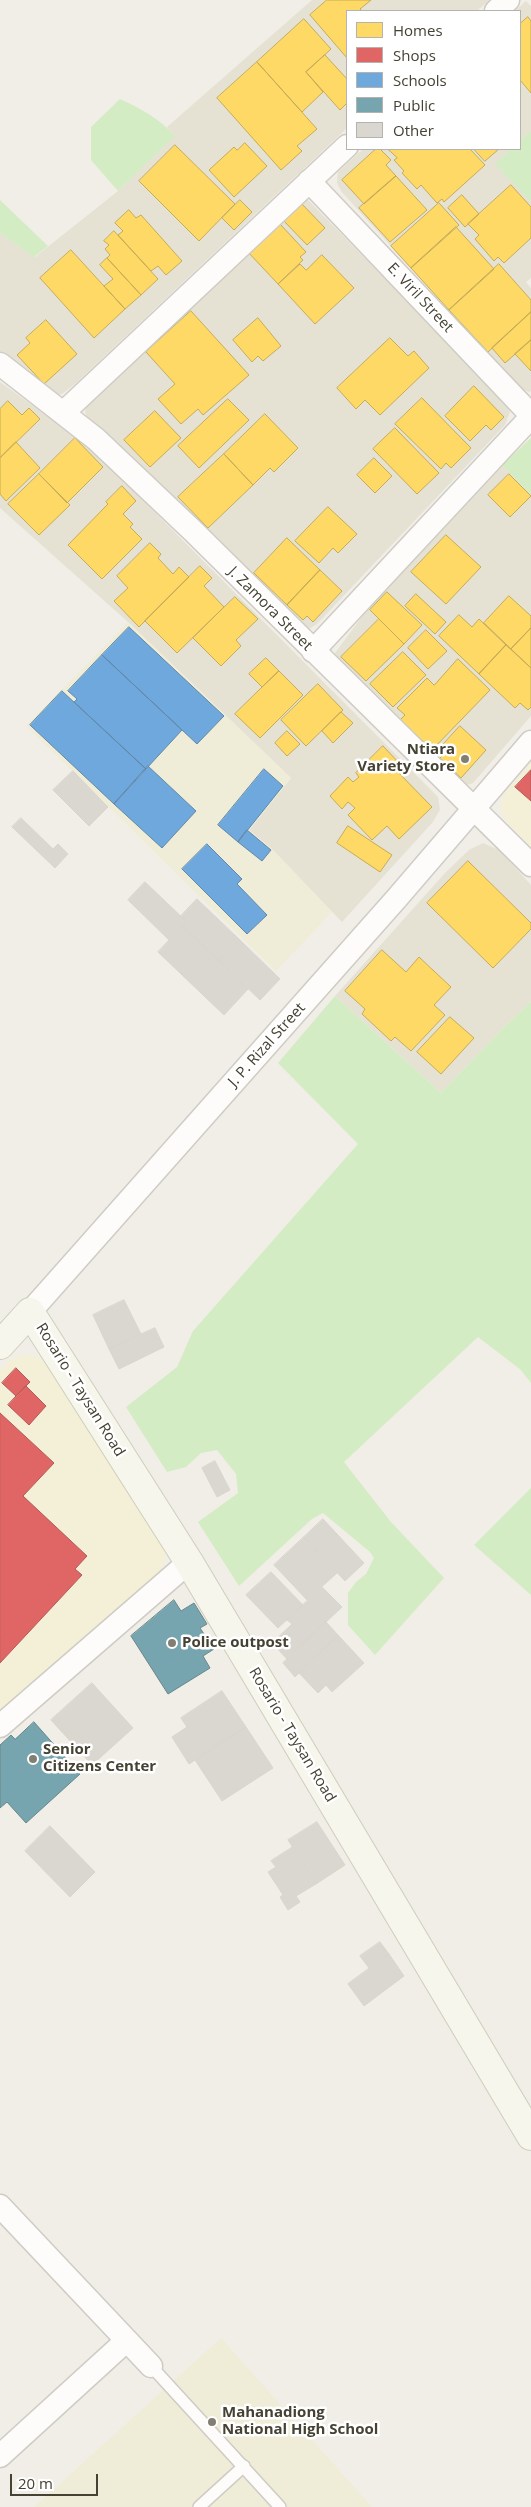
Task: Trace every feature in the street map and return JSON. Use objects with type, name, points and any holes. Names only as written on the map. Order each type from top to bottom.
[{"type":"main road","name":"J. P. Rizal Street","points":[[0,1344],[30,1312]]},
{"type":"main road","name":"Rosario - Taysan Road","points":[[30,1312],[189,1562],[531,2136]]},
{"type":"street","points":[[497,10],[508,0]]},
{"type":"street","points":[[64,412],[346,147]]},
{"type":"street","name":"E. Viril Street","points":[[309,180],[531,416]]},
{"type":"street","name":"J. Zamora Street","points":[[0,364],[64,412],[193,531],[531,865]]},
{"type":"street","points":[[313,651],[531,416]]},
{"type":"street","name":"J. P. Rizal Street","points":[[30,1312],[397,898],[531,742]]},
{"type":"street","points":[[0,1726],[189,1562]]},
{"type":"street","points":[[0,2206],[151,2366]]},
{"type":"street","points":[[2,2451],[126,2341]]},
{"type":"lane","points":[[151,2366],[280,2507]]},
{"type":"lane","points":[[199,2507],[244,2466]]},
{"type":"shaded area","points":[[312,0],[489,0],[478,10],[346,10],[346,129],[76,383],[62,394],[55,395],[50,393],[0,353],[0,233],[35,257],[118,191],[174,136],[167,127]]},
{"type":"shaded area","points":[[526,1],[531,6],[531,133],[529,132],[521,140],[521,10],[516,10]]},
{"type":"shaded area","points":[[362,150],[510,150],[496,164],[531,202],[531,278],[526,282],[531,288],[531,391],[519,388],[341,191],[337,183],[338,172]]},
{"type":"shaded area","points":[[307,199],[504,400],[510,412],[505,425],[317,624],[309,629],[304,628],[88,421],[85,412],[86,405]]},
{"type":"shaded area","points":[[0,382],[90,447],[438,797],[440,810],[432,823],[342,922],[273,850],[249,830],[291,778],[128,622],[0,508]]},
{"type":"shaded area","points":[[502,465],[531,494],[531,716],[473,783],[464,786],[336,659],[335,653],[367,610]]},
{"type":"shaded area","points":[[128,622],[291,778],[249,830],[273,850],[332,912],[276,971],[26,726]]},
{"type":"shaded area","points":[[531,763],[531,847],[507,822],[500,808],[504,794]]},
{"type":"shaded area","points":[[483,843],[499,850],[531,885],[531,1002],[507,1024],[441,1093],[335,996],[445,873],[469,850]]},
{"type":"shaded area","points":[[31,1355],[41,1359],[54,1372],[166,1551],[164,1563],[158,1573],[0,1711],[0,1370],[7,1362],[18,1356]]},
{"type":"shaded area","name":"Mahanadiong National High School","points":[[221,2338],[372,2507],[34,2507]]},
{"type":"green space","points":[[120,99],[149,114],[175,136],[118,191],[91,160],[91,127]]},
{"type":"green space","points":[[530,131],[531,202],[495,164],[510,150],[521,150],[521,140]]},
{"type":"green space","points":[[0,200],[48,246],[34,257],[0,233]]},
{"type":"green space","points":[[531,438],[531,494],[502,465]]},
{"type":"green space","points":[[335,996],[441,1093],[507,1024],[531,1002],[531,1383],[521,1370],[478,1337],[344,1462],[391,1522],[444,1578],[375,1655],[348,1625],[348,1593],[356,1582],[366,1574],[374,1558],[370,1552],[323,1513],[312,1519],[239,1586],[198,1522],[238,1493],[236,1474],[217,1450],[201,1453],[186,1467],[167,1472],[126,1407],[177,1367],[193,1331],[358,1144],[278,1063]]},
{"type":"green space","points":[[531,1488],[531,1595],[474,1545]]},
{"type":"building: Homes","points":[[327,0],[371,0],[361,10],[346,10],[346,57],[310,15]]},
{"type":"building: Homes","points":[[528,17],[531,21],[531,93],[521,81],[521,23]]},
{"type":"building: Homes","points":[[304,19],[331,49],[306,72],[323,92],[302,112],[257,62]]},
{"type":"building: Homes","points":[[325,55],[346,78],[346,104],[340,110],[306,72]]},
{"type":"building: Homes","points":[[257,62],[317,129],[297,146],[302,151],[281,170],[217,98]]},
{"type":"building: Homes","points":[[245,143],[267,166],[234,197],[209,170],[234,147],[237,150]]},
{"type":"building: Homes","points":[[175,145],[235,204],[199,241],[139,181]]},
{"type":"building: Homes","points":[[375,150],[381,150],[391,160],[386,165],[396,176],[364,204],[342,180]]},
{"type":"building: Homes","points":[[389,150],[471,150],[485,165],[444,202],[442,199],[437,203],[421,185],[417,189],[402,173],[404,171],[394,160],[397,158]]},
{"type":"building: Homes","points":[[475,150],[498,150],[485,161]]},
{"type":"building: Homes","points":[[396,176],[427,210],[390,242],[359,208]]},
{"type":"building: Homes","points":[[511,185],[531,207],[531,238],[504,263],[498,257],[494,261],[475,239],[479,235],[468,224]]},
{"type":"building: Homes","points":[[462,195],[479,214],[465,227],[448,208]]},
{"type":"building: Homes","points":[[240,200],[252,212],[234,230],[222,218]]},
{"type":"building: Homes","points":[[301,203],[325,228],[307,245],[283,220]]},
{"type":"building: Homes","points":[[439,203],[459,225],[411,268],[391,246]]},
{"type":"building: Homes","points":[[129,210],[136,218],[141,215],[182,261],[166,275],[158,266],[151,271],[118,235],[123,231],[115,223]]},
{"type":"building: Homes","points":[[280,224],[306,252],[300,257],[303,260],[278,284],[247,251]]},
{"type":"building: Homes","points":[[456,227],[494,269],[449,310],[411,268]]},
{"type":"building: Homes","points":[[114,231],[158,279],[141,295],[107,258],[110,255],[105,249],[109,245],[104,241]]},
{"type":"building: Homes","points":[[71,250],[125,309],[94,338],[40,278]]},
{"type":"building: Homes","points":[[322,255],[354,288],[315,324],[278,284],[300,264],[306,270]]},
{"type":"building: Homes","points":[[107,258],[141,295],[125,309],[104,286],[113,279],[100,265]]},
{"type":"building: Homes","points":[[499,264],[531,300],[531,312],[488,352],[449,310]]},
{"type":"building: Homes","points":[[191,311],[249,375],[203,415],[198,409],[181,424],[158,399],[175,384],[146,352]]},
{"type":"building: Homes","points":[[531,312],[531,340],[505,363],[492,348]]},
{"type":"building: Homes","points":[[258,318],[281,346],[263,361],[258,356],[252,362],[233,340]]},
{"type":"building: Homes","points":[[46,320],[77,354],[44,384],[17,355],[30,343],[26,338]]},
{"type":"building: Homes","points":[[390,338],[408,356],[414,351],[429,368],[380,415],[365,400],[356,409],[337,388]]},
{"type":"building: Homes","points":[[531,340],[531,371],[515,354]]},
{"type":"building: Homes","points":[[474,386],[504,417],[491,430],[486,425],[470,441],[445,416]]},
{"type":"building: Homes","points":[[422,398],[471,448],[451,468],[446,463],[441,469],[395,424]]},
{"type":"building: Homes","points":[[228,399],[249,420],[199,468],[178,446]]},
{"type":"building: Homes","points":[[8,401],[22,415],[29,408],[40,419],[0,458],[0,409]]},
{"type":"building: Homes","points":[[155,411],[181,438],[150,467],[124,440]]},
{"type":"building: Homes","points":[[265,414],[298,448],[274,472],[270,468],[253,485],[224,454]]},
{"type":"building: Homes","points":[[395,428],[439,473],[417,494],[373,449]]},
{"type":"building: Homes","points":[[75,438],[103,467],[67,503],[39,474]]},
{"type":"building: Homes","points":[[16,442],[40,468],[6,501],[0,494],[0,458]]},
{"type":"building: Homes","points":[[224,454],[253,485],[208,528],[178,497]]},
{"type":"building: Homes","points":[[374,458],[392,476],[375,493],[357,475]]},
{"type":"building: Homes","points":[[39,474],[70,505],[39,535],[8,504]]},
{"type":"building: Homes","points":[[509,474],[531,496],[510,517],[488,495]]},
{"type":"building: Homes","points":[[122,486],[136,501],[123,514],[133,524],[130,527],[142,539],[102,579],[68,545],[108,504],[106,502]]},
{"type":"building: Homes","points":[[328,507],[357,534],[338,553],[333,548],[319,563],[295,541]]},
{"type":"building: Homes","points":[[446,535],[481,567],[446,604],[411,572]]},
{"type":"building: Homes","points":[[287,538],[320,570],[287,605],[254,573]]},
{"type":"building: Homes","points":[[150,543],[161,554],[158,558],[173,574],[179,567],[189,577],[139,627],[114,601],[128,588],[117,576]]},
{"type":"building: Homes","points":[[200,566],[212,578],[204,586],[224,607],[177,653],[145,621]]},
{"type":"building: Homes","points":[[320,570],[342,591],[313,622],[307,616],[303,620],[287,605]]},
{"type":"building: Homes","points":[[387,592],[422,625],[404,644],[370,610]]},
{"type":"building: Homes","points":[[416,594],[446,622],[435,634],[405,606]]},
{"type":"building: Homes","points":[[509,596],[531,616],[531,628],[511,649],[484,623]]},
{"type":"building: Homes","points":[[235,597],[258,619],[236,640],[241,646],[221,666],[193,638]]},
{"type":"building: Homes","points":[[459,615],[472,627],[479,619],[506,645],[479,674],[439,636]]},
{"type":"building: Homes","points":[[379,619],[404,644],[366,681],[341,657]]},
{"type":"building: Homes","points":[[531,628],[531,668],[511,649]]},
{"type":"building: Homes","points":[[426,630],[447,651],[428,669],[408,648]]},
{"type":"building: Homes","points":[[506,645],[531,668],[531,707],[528,710],[520,703],[515,708],[479,674]]},
{"type":"building: Homes","points":[[403,652],[426,675],[393,707],[370,684]]},
{"type":"building: Homes","points":[[266,658],[279,671],[262,687],[249,674]]},
{"type":"building: Homes","points":[[458,659],[490,690],[432,750],[400,720],[405,715],[397,708],[427,678],[434,685]]},
{"type":"building: Homes","points":[[279,671],[303,695],[260,738],[235,714]]},
{"type":"building: Homes","points":[[318,684],[343,710],[306,746],[281,720]]},
{"type":"building: Homes","points":[[341,712],[353,723],[333,743],[322,731]]},
{"type":"building: Homes","points":[[460,726],[486,750],[461,778],[440,758],[445,753],[440,748]]},
{"type":"building: Homes","points":[[287,731],[300,744],[287,756],[275,743]]},
{"type":"building: Homes","points":[[383,746],[399,763],[395,769],[432,807],[399,839],[387,826],[372,840],[348,815],[355,808],[348,802],[342,809],[330,796],[348,777],[353,782],[359,777],[356,773]]},
{"type":"building: Homes","points":[[348,826],[392,855],[380,872],[337,843]]},
{"type":"building: Homes","points":[[468,861],[531,923],[531,929],[493,968],[427,903]]},
{"type":"building: Homes","points":[[382,950],[406,972],[419,957],[451,987],[434,1005],[445,1015],[411,1051],[395,1037],[391,1041],[362,1014],[365,1009],[345,991]]},
{"type":"building: Homes","points":[[450,1017],[474,1038],[441,1074],[417,1052]]},
{"type":"building: Shops","points":[[531,770],[531,801],[515,787]]},
{"type":"building: Shops","points":[[16,1368],[30,1382],[16,1396],[2,1383]]},
{"type":"building: Shops","points":[[26,1386],[46,1406],[29,1425],[8,1405]]},
{"type":"building: Shops","points":[[0,1413],[54,1463],[23,1496],[87,1556],[75,1569],[82,1575],[0,1663]]},
{"type":"building: Schools","points":[[129,627],[224,716],[197,744],[102,655]]},
{"type":"building: Schools","points":[[102,655],[182,730],[146,769],[74,702],[77,699],[68,691]]},
{"type":"building: Schools","points":[[62,691],[146,769],[114,804],[30,725]]},
{"type":"building: Schools","points":[[148,766],[196,811],[162,848],[114,804]]},
{"type":"building: Schools","points":[[264,769],[283,786],[238,842],[218,825]]},
{"type":"building: Schools","points":[[247,830],[271,850],[262,861],[238,842]]},
{"type":"building: Schools","points":[[207,844],[242,879],[237,884],[267,915],[247,934],[182,869]]},
{"type":"building: Public","name":"Police outpost","points":[[174,1600],[181,1611],[194,1603],[207,1624],[200,1628],[214,1649],[203,1656],[210,1668],[168,1694],[131,1636]]},
{"type":"building: Public","name":"Senior Citizens Center","points":[[34,1722],[80,1774],[26,1823],[7,1802],[0,1808],[0,1745],[11,1735],[15,1739]]},
{"type":"building: Other","points":[[73,771],[108,807],[89,826],[53,790]]},
{"type":"building: Other","points":[[21,818],[53,849],[58,844],[68,854],[55,868],[12,827]]},
{"type":"building: Other","points":[[145,882],[187,922],[169,940],[128,900]]},
{"type":"building: Other","points":[[197,899],[240,940],[219,961],[183,926],[187,922],[181,916]]},
{"type":"building: Other","points":[[183,926],[248,989],[224,1015],[158,952]]},
{"type":"building: Other","points":[[240,940],[280,979],[260,1000],[219,961]]},
{"type":"building: Other","points":[[124,1300],[141,1334],[109,1349],[93,1315]]},
{"type":"building: Other","points":[[155,1328],[164,1347],[119,1369],[109,1349]]},
{"type":"building: Other","points":[[215,1461],[230,1490],[217,1497],[202,1468]]},
{"type":"building: Other","points":[[323,1519],[364,1563],[345,1581],[304,1537]]},
{"type":"building: Other","points":[[304,1537],[337,1573],[307,1600],[274,1565]]},
{"type":"building: Other","points":[[271,1572],[303,1605],[278,1628],[246,1595]]},
{"type":"building: Other","points":[[322,1587],[342,1607],[287,1659],[272,1643],[292,1624],[287,1620]]},
{"type":"building: Other","points":[[326,1622],[338,1635],[295,1677],[283,1663]]},
{"type":"building: Other","points":[[338,1635],[364,1663],[332,1692],[326,1685],[318,1693],[299,1673]]},
{"type":"building: Other","points":[[92,1683],[133,1728],[92,1765],[51,1720]]},
{"type":"building: Other","points":[[222,1691],[246,1727],[189,1764],[172,1737],[187,1727],[181,1718]]},
{"type":"building: Other","points":[[246,1727],[273,1768],[222,1801],[195,1760]]},
{"type":"building: Other","points":[[317,1822],[345,1865],[316,1884],[288,1840]]},
{"type":"building: Other","points":[[50,1826],[95,1872],[70,1897],[25,1851]]},
{"type":"building: Other","points":[[293,1847],[316,1884],[296,1896],[300,1902],[288,1910],[280,1897],[283,1895],[268,1872],[276,1867],[271,1861]]},
{"type":"building: Other","points":[[380,1942],[389,1954],[369,1968],[360,1956]]},
{"type":"building: Other","points":[[389,1954],[404,1976],[364,2006],[348,1984]]},
{"type":"place","name":"Ntiara Variety Store","points":[[465,759]]},
{"type":"place","name":"Police outpost","points":[[172,1643]]},
{"type":"place","name":"Senior Citizens Center","points":[[33,1759]]},
{"type":"place","name":"Mahanadiong National High School","points":[[212,2422]]}]
